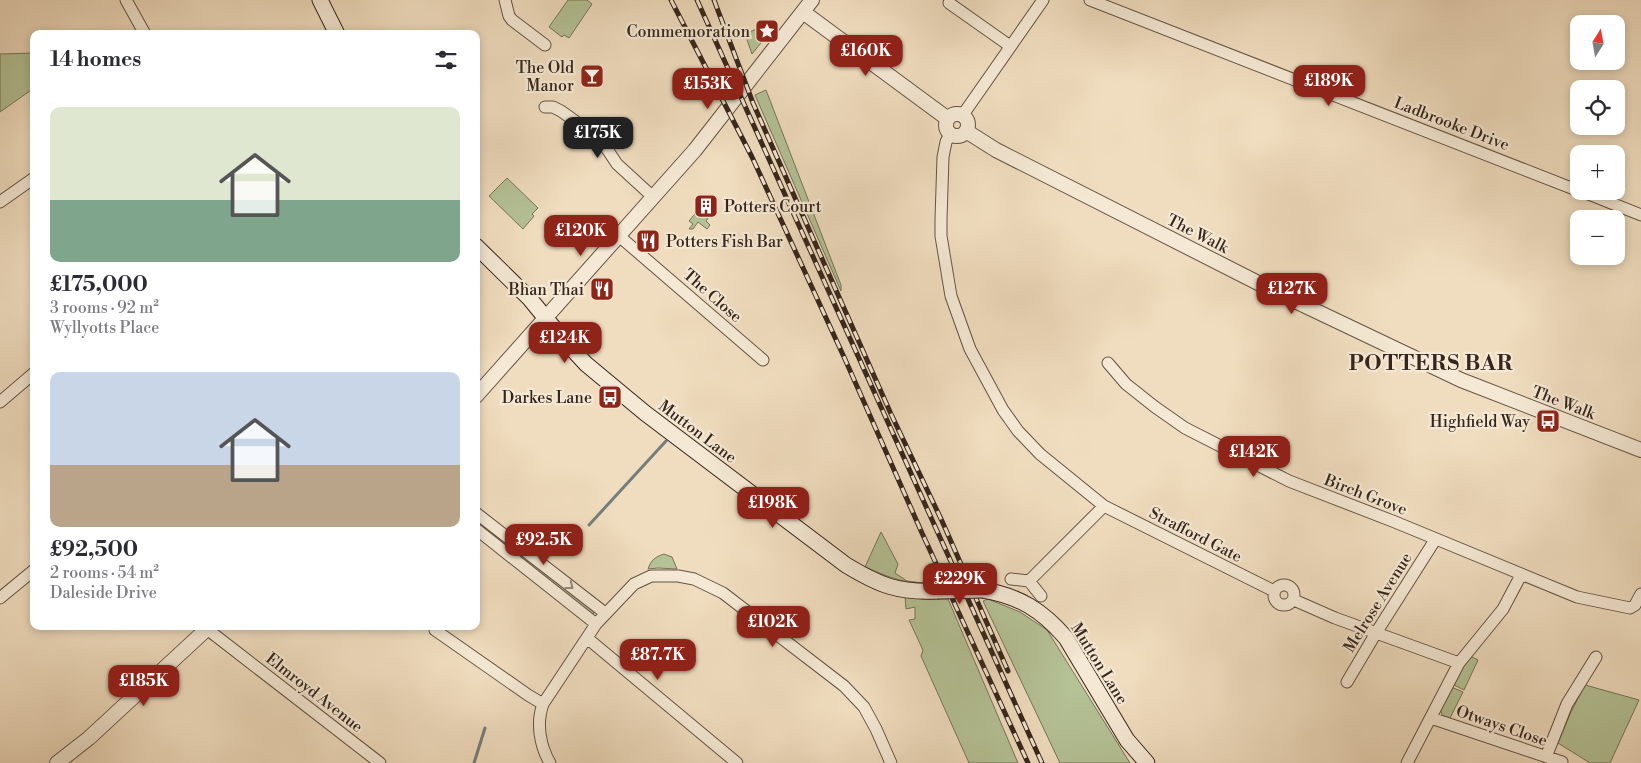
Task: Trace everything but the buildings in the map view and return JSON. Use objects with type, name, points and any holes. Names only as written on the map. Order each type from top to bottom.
[{"type":"main road","points":[[320,0],[334,30]]},
{"type":"main road","name":"Mutton Lane","points":[[480,250],[530,299],[586,364],[645,413],[846,565],[870,580],[893,588],[907,591],[983,590],[1013,597],[1028,604],[1054,624],[1066,638],[1127,740],[1147,763]]},
{"type":"street","points":[[126,0],[143,30]]},
{"type":"street","points":[[505,0],[509,16],[512,20],[545,45]]},
{"type":"street","points":[[480,392],[695,150],[812,0]]},
{"type":"street","points":[[962,116],[1043,0]]},
{"type":"street","name":"Ladbrooke Drive","points":[[1090,0],[1570,187]]},
{"type":"street","points":[[949,3],[1010,46]]},
{"type":"street","points":[[803,12],[948,119]]},
{"type":"street","points":[[545,107],[553,107],[561,111],[593,134],[603,143],[617,164],[654,197]]},
{"type":"street","points":[[954,115],[962,116],[967,123],[966,131],[959,136],[950,134],[946,125],[948,119],[954,115]]},
{"type":"street","name":"The Walk","points":[[966,131],[996,150],[1274,291],[1461,380],[1641,450]]},
{"type":"street","name":"Strafford Gate","points":[[950,134],[943,157],[941,236],[951,296],[970,349],[994,396],[1018,431],[1040,454],[1104,506],[1274,591],[1282,585],[1288,585],[1294,592],[1294,600],[1330,616],[1459,663]]},
{"type":"street","points":[[0,202],[30,181]]},
{"type":"street","name":"Ladbrooke Drive","points":[[1603,200],[1641,215]]},
{"type":"street","name":"The Close","points":[[619,236],[763,360]]},
{"type":"street","name":"Birch Grove","points":[[1108,363],[1126,384],[1185,428],[1289,481],[1577,597],[1630,608],[1635,605],[1641,594]]},
{"type":"street","points":[[0,402],[30,376]]},
{"type":"street","points":[[1030,581],[1104,506]]},
{"type":"street","points":[[480,516],[605,613]]},
{"type":"street","points":[[480,532],[596,624]]},
{"type":"street","name":"Melrose Avenue","points":[[1347,682],[1435,540]]},
{"type":"street","points":[[0,598],[30,573]]},
{"type":"street","points":[[1408,763],[1459,663],[1502,609],[1521,575]]},
{"type":"street","points":[[550,763],[542,744],[540,731],[543,704],[596,624],[634,584],[651,576],[678,576],[694,579],[716,589],[736,602],[856,698],[876,729],[891,763]]},
{"type":"street","points":[[1011,579],[1030,581],[1041,596]]},
{"type":"street","points":[[57,763],[88,738],[206,630]]},
{"type":"street","name":"Elmroyd Avenue","points":[[211,630],[380,763]]},
{"type":"street","points":[[435,630],[543,704]]},
{"type":"street","points":[[587,638],[737,763]]},
{"type":"street","points":[[1546,757],[1567,704],[1596,657]]},
{"type":"street","name":"Otways Close","points":[[1431,718],[1562,762]]},
{"type":"green space","points":[[568,0],[587,0],[592,4],[569,38],[564,35],[562,37],[549,27]]},
{"type":"green space","points":[[769,21],[777,23],[752,54],[745,34],[761,27],[762,32],[765,31]]},
{"type":"green space","points":[[30,53],[30,91],[0,112],[0,54]]},
{"type":"green space","points":[[766,90],[841,285],[841,291],[755,95]]},
{"type":"green space","points":[[507,178],[538,208],[523,229],[489,196]]},
{"type":"green space","points":[[701,207],[709,213],[706,221],[710,225],[707,229],[698,222],[693,229],[689,229],[693,224],[689,221]]},
{"type":"green space","points":[[881,532],[898,564],[895,573],[907,581],[923,583],[915,583],[900,580],[865,567]]},
{"type":"green space","points":[[499,535],[594,610],[594,613],[592,614],[497,540]]},
{"type":"green space","points":[[664,554],[672,557],[677,569],[648,569],[654,559]]},
{"type":"green space","points":[[905,597],[948,599],[1018,763],[969,763],[921,656],[923,650],[909,620],[915,619],[915,607],[906,609]]},
{"type":"green space","points":[[988,599],[1020,612],[1047,630],[1130,763],[1060,763],[983,601]]},
{"type":"green space","points":[[1470,656],[1478,660],[1464,690],[1452,684]]},
{"type":"green space","points":[[1585,685],[1639,700],[1610,763],[1590,763],[1558,743]]},
{"type":"green space","points":[[1451,687],[1463,692],[1449,720],[1442,715],[1440,708]]},
{"type":"waterway","points":[[589,525],[666,441]]},
{"type":"waterway","points":[[474,763],[485,728]]},
{"type":"railway","points":[[671,0],[752,157],[1028,763]]},
{"type":"railway","points":[[697,0],[1042,763]]},
{"type":"railway","points":[[714,0],[753,103],[1008,671]]},
{"type":"place","name":"Commemoration","points":[[767,31]]},
{"type":"place","name":"The Old Manor","points":[[592,76]]},
{"type":"place","name":"Potters Court","points":[[706,206]]},
{"type":"place","name":"Potters Fish Bar","points":[[648,241]]},
{"type":"place","name":"Bhan Thai","points":[[602,289]]},
{"type":"place","name":"Darkes Lane","points":[[610,397]]},
{"type":"place","name":"Highfield Way","points":[[1548,421]]},
{"type":"district","name":"POTTERS BAR","points":[[1431,363]]}]
